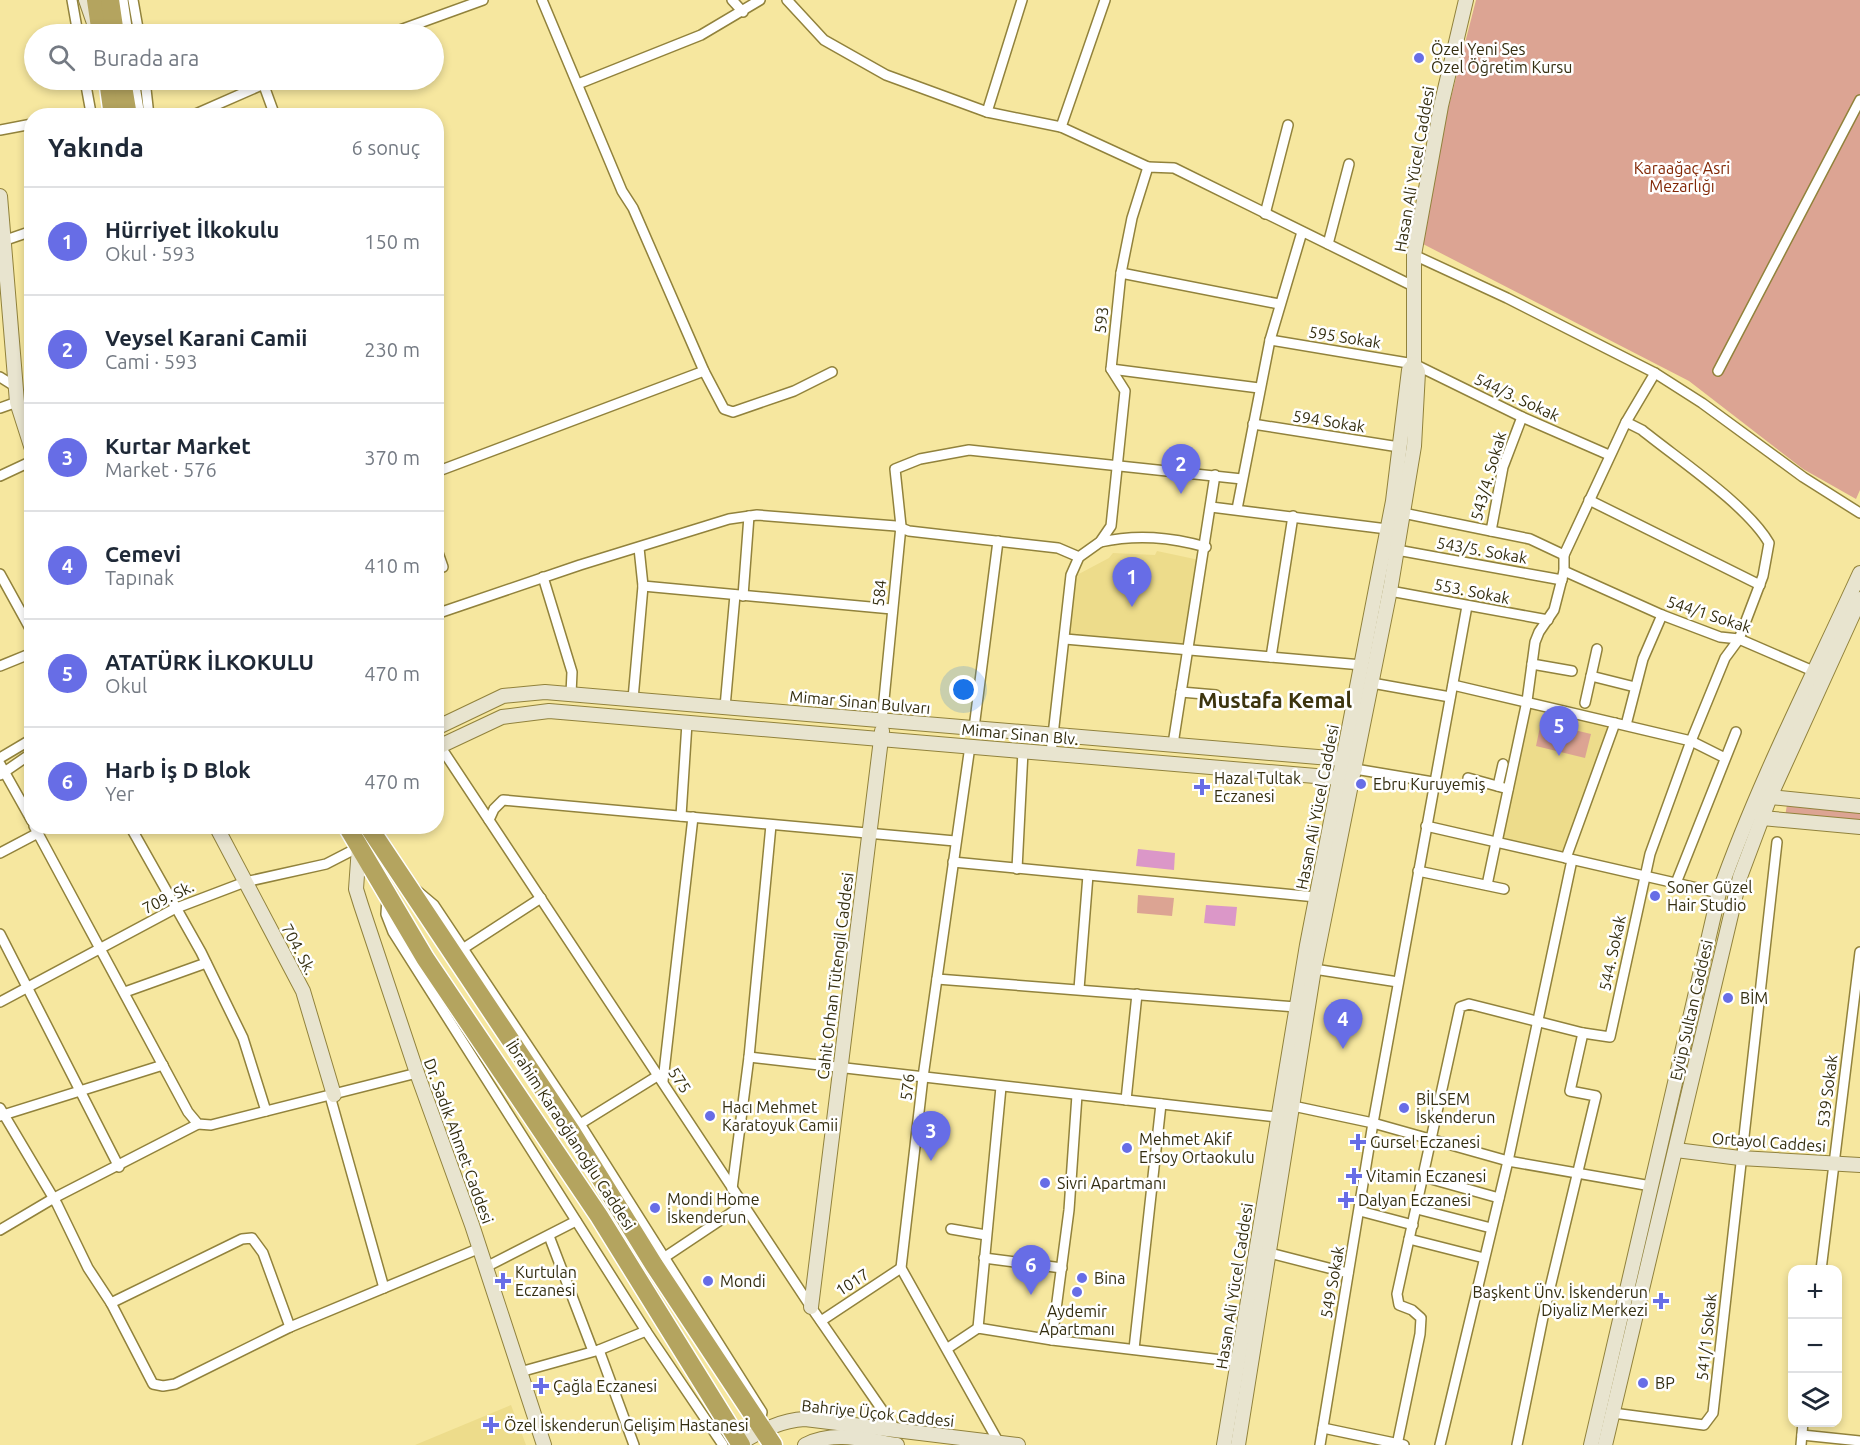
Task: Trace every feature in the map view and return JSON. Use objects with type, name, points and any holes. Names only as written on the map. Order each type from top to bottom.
[{"type":"highway","points":[[96,0],[99,24]]},
{"type":"highway","points":[[117,24],[119,1]]},
{"type":"highway","points":[[109,90],[112,108]]},
{"type":"highway","points":[[124,90],[127,108]]},
{"type":"highway","name":"İbrahim Karaoğlanoğlu Caddesi","points":[[352,834],[425,958],[548,1138],[658,1309],[735,1445]]},
{"type":"highway","name":"İbrahim Karaoğlanoğlu Caddesi","points":[[373,834],[571,1131],[654,1265],[765,1433]]},
{"type":"street","points":[[72,0],[76,24]]},
{"type":"street","points":[[86,0],[96,24]]},
{"type":"street","points":[[417,24],[483,0]]},
{"type":"street","points":[[542,0],[622,191],[633,208],[704,371],[724,409],[733,412],[794,391],[832,372]]},
{"type":"street","points":[[732,0],[743,12]]},
{"type":"street","points":[[578,84],[701,35],[760,0]]},
{"type":"street","points":[[787,0],[824,40],[886,75],[987,112],[1061,127],[1148,167],[1174,168],[1415,287]]},
{"type":"street","points":[[987,112],[1022,0]]},
{"type":"street","points":[[1061,127],[1105,0]]},
{"type":"street","name":"Hasan Ali Yücel Caddesi","points":[[1224,1445],[1239,1362],[1276,1117],[1387,529],[1409,370],[1414,363],[1414,255],[1440,106],[1466,0]]},
{"type":"street","points":[[125,24],[119,1],[134,1],[137,24]]},
{"type":"street","points":[[87,90],[91,108]]},
{"type":"street","points":[[136,90],[139,108]]},
{"type":"street","points":[[146,90],[148,108]]},
{"type":"street","points":[[208,108],[248,90]]},
{"type":"street","points":[[266,90],[272,108]]},
{"type":"street","points":[[1718,370],[1860,100]]},
{"type":"street","points":[[1265,214],[1288,125]]},
{"type":"street","points":[[0,130],[24,126]]},
{"type":"street","points":[[1328,244],[1349,164]]},
{"type":"street","name":"593","points":[[1111,369],[1121,273],[1132,218],[1148,167]]},
{"type":"street","points":[[0,196],[17,402],[24,424]]},
{"type":"street","points":[[1237,509],[1270,340],[1302,232]]},
{"type":"street","points":[[2,241],[24,234]]},
{"type":"street","points":[[1414,255],[1507,298],[1655,373],[1702,403],[1803,477],[1860,513]]},
{"type":"street","points":[[1121,273],[1279,304]]},
{"type":"street","name":"595 Sokak","points":[[1270,340],[1414,363]]},
{"type":"street","points":[[1238,1445],[1314,969],[1390,591],[1414,446],[1418,372],[1414,363]]},
{"type":"street","name":"544/3. Sokak","points":[[1414,363],[1522,417],[1609,455]]},
{"type":"street","points":[[1111,369],[1259,388]]},
{"type":"street","points":[[1100,542],[1111,526],[1125,391],[1111,369]]},
{"type":"street","points":[[444,469],[704,371]]},
{"type":"street","points":[[1503,788],[1527,701],[1539,632],[1554,610],[1563,576],[1564,555],[1609,455],[1655,373]]},
{"type":"street","points":[[0,377],[6,384],[16,387]]},
{"type":"street","points":[[0,408],[17,402]]},
{"type":"street","name":"543/4. Sokak","points":[[1402,513],[1491,531],[1503,467],[1522,417]]},
{"type":"street","name":"544. Sokak","points":[[1583,1033],[1610,1037],[1643,876],[1691,741],[1725,658],[1739,639],[1760,585],[1769,543],[1759,525],[1642,430],[1626,422]]},
{"type":"street","name":"594 Sokak","points":[[1253,424],[1399,447]]},
{"type":"street","name":"584","points":[[882,720],[901,528],[895,469],[920,459],[969,450],[1117,464]]},
{"type":"street","points":[[1117,464],[1242,479]]},
{"type":"street","points":[[0,476],[24,465]]},
{"type":"street","points":[[1173,744],[1206,547],[1215,475]]},
{"type":"street","points":[[1589,500],[1760,585]]},
{"type":"street","points":[[1211,507],[1387,529]]},
{"type":"street","points":[[444,611],[543,577],[729,519],[749,516],[901,528],[1058,548],[1079,556]]},
{"type":"street","points":[[725,707],[749,516]]},
{"type":"street","points":[[1271,657],[1293,516]]},
{"type":"street","points":[[1491,531],[1530,539],[1564,555]]},
{"type":"street","points":[[1051,753],[1071,575],[1079,556],[1100,542],[1128,536],[1176,539],[1206,547]]},
{"type":"street","points":[[974,728],[998,541]]},
{"type":"street","points":[[633,699],[643,586],[639,548]]},
{"type":"street","name":"543/5. Sokak","points":[[1397,550],[1563,576]]},
{"type":"street","points":[[1591,1445],[1719,893],[1743,825],[1812,671],[1860,573]]},
{"type":"street","points":[[0,574],[24,618]]},
{"type":"street","name":"544/1 Sokak","points":[[1563,576],[1720,637],[1739,639],[1812,671]]},
{"type":"street","points":[[543,577],[572,672],[571,694]]},
{"type":"street","points":[[643,586],[892,609]]},
{"type":"street","name":"553. Sokak","points":[[1390,591],[1548,620]]},
{"type":"street","name":"Eyüp Sultan Caddesi","points":[[1605,1445],[1733,899],[1770,797],[1860,599]]},
{"type":"street","name":"549 Sokak","points":[[1320,1445],[1373,1123],[1433,782],[1467,606]]},
{"type":"street","points":[[1626,725],[1643,659],[1662,615]]},
{"type":"street","points":[[1065,639],[1362,665]]},
{"type":"street","points":[[1585,703],[1597,649]]},
{"type":"street","points":[[0,666],[24,656]]},
{"type":"street","points":[[1532,664],[1572,671]]},
{"type":"street","points":[[1591,676],[1635,687]]},
{"type":"street","points":[[1372,682],[1450,697]]},
{"type":"street","points":[[1453,685],[1691,741],[1725,758]]},
{"type":"street","name":"Mimar Sinan Bulvarı","points":[[444,724],[503,696],[534,692],[1342,759]]},
{"type":"street","points":[[1181,692],[1216,695]]},
{"type":"street","name":"Mimar Sinan Blv.","points":[[444,742],[502,717],[523,712],[549,711],[1339,778]]},
{"type":"street","name":"Cahit Orhan Tütengil Caddesi","points":[[811,1307],[842,1066],[882,720]]},
{"type":"street","points":[[681,816],[687,723]]},
{"type":"street","points":[[1440,1445],[1508,1161],[1569,859],[1615,723]]},
{"type":"street","points":[[1676,883],[1736,732]]},
{"type":"street","points":[[0,758],[24,744]]},
{"type":"street","name":"576","points":[[901,1268],[923,1077],[970,746]]},
{"type":"street","points":[[1017,868],[1023,751]]},
{"type":"street","name":"575","points":[[444,754],[811,1307],[896,1430]]},
{"type":"street","points":[[24,757],[1,770],[24,808]]},
{"type":"street","points":[[1342,759],[1355,770],[1433,782]]},
{"type":"street","points":[[1487,885],[1496,842],[1503,788],[1503,765]]},
{"type":"street","points":[[1339,778],[1355,770]]},
{"type":"street","points":[[1468,778],[1503,788]]},
{"type":"street","points":[[1770,797],[1860,806]]},
{"type":"street","points":[[489,820],[494,809],[503,800],[956,841]]},
{"type":"street","points":[[580,1124],[661,1078],[693,817]]},
{"type":"street","points":[[1762,818],[1860,827]]},
{"type":"street","points":[[732,1188],[749,1056],[771,825]]},
{"type":"street","points":[[1426,826],[1719,893]]},
{"type":"street","points":[[0,853],[30,834]]},
{"type":"street","points":[[38,834],[188,1112],[198,1124]]},
{"type":"street","points":[[134,834],[206,963],[243,1038],[266,1111]]},
{"type":"street","name":"704. Sk.","points":[[220,834],[303,991],[332,1095]]},
{"type":"street","points":[[1740,1158],[1777,842]]},
{"type":"street","name":"709. Sk.","points":[[0,1002],[174,909],[245,882],[326,864],[359,847]]},
{"type":"street","name":"Dr. Sadık Ahmet Caddesi","points":[[359,847],[356,889],[417,1073],[480,1248],[544,1445]]},
{"type":"street","points":[[952,862],[1316,897]]},
{"type":"street","points":[[1418,871],[1504,889]]},
{"type":"street","points":[[1078,989],[1088,875]]},
{"type":"street","points":[[408,886],[425,895],[434,904],[580,1124],[762,1412],[765,1433]]},
{"type":"street","points":[[388,895],[386,914],[390,926],[576,1221],[646,1331],[735,1445]]},
{"type":"street","points":[[464,948],[541,898]]},
{"type":"street","points":[[0,934],[29,988],[79,1093],[119,1167]]},
{"type":"street","name":"539 Sokak","points":[[1821,1265],[1860,952]]},
{"type":"street","points":[[124,992],[206,963]]},
{"type":"street","points":[[1314,969],[1398,982]]},
{"type":"street","points":[[937,979],[1296,1007]]},
{"type":"street","points":[[1126,1100],[1137,994]]},
{"type":"street","points":[[1323,1428],[1399,1444],[1421,1318],[1412,1310],[1399,1305],[1396,1294],[1417,1209],[1460,1007],[1463,1004],[1583,1033],[1570,1091],[1596,1096],[1543,1317],[1517,1445]]},
{"type":"street","points":[[749,1056],[1001,1087],[1276,1117]]},
{"type":"street","points":[[163,1065],[79,1093],[1,1113],[54,1198],[88,1268],[111,1303],[153,1384],[163,1386],[175,1384],[290,1327],[480,1248]]},
{"type":"street","points":[[0,1230],[54,1198],[119,1167],[198,1124],[210,1125],[417,1073]]},
{"type":"street","points":[[978,1328],[1001,1087]]},
{"type":"street","points":[[332,1095],[384,1288]]},
{"type":"street","points":[[1052,1340],[1062,1268],[1077,1095]]},
{"type":"street","points":[[1134,1349],[1161,1104]]},
{"type":"street","points":[[1293,1106],[1373,1123],[1508,1161],[1651,1186]]},
{"type":"street","name":"Ortayol Caddesi","points":[[1676,1150],[1740,1158],[1860,1165]]},
{"type":"street","name":"541/1 Sokak","points":[[1613,1413],[1704,1425],[1711,1418],[1740,1158]]},
{"type":"street","points":[[1424,1177],[1499,1198]]},
{"type":"street","points":[[664,1257],[743,1205]]},
{"type":"street","points":[[1417,1209],[1491,1228]]},
{"type":"street","points":[[1360,1211],[1413,1225]]},
{"type":"street","points":[[486,1267],[576,1221]]},
{"type":"street","points":[[951,1229],[986,1235]]},
{"type":"street","points":[[549,1236],[634,1445]]},
{"type":"street","points":[[111,1303],[242,1239],[252,1238],[263,1253],[290,1327]]},
{"type":"street","points":[[1409,1239],[1484,1257]]},
{"type":"street","points":[[1270,1253],[1348,1273]]},
{"type":"street","points":[[984,1258],[1062,1268]]},
{"type":"street","points":[[901,1268],[948,1348],[999,1443]]},
{"type":"street","name":"1017","points":[[821,1321],[901,1268]]},
{"type":"street","points":[[948,1348],[978,1328],[1052,1340],[1239,1362]]},
{"type":"street","points":[[520,1372],[596,1351],[646,1331]]},
{"type":"street","name":"Bahriye Üçok Caddesi","points":[[735,1445],[786,1422],[805,1419],[1018,1445]]},
{"type":"street","name":"Bahriye Üçok Caddesi","points":[[805,1445],[833,1437],[897,1445]]},
{"type":"street","points":[[1802,1440],[1860,1441]]},
{"type":"shaded area","points":[[1157,551],[1204,561],[1187,651],[1065,639],[1075,576],[1109,558],[1113,553],[1155,555]]},
{"type":"shaded area","points":[[1527,701],[1615,723],[1566,858],[1497,842]]},
{"type":"shaded area","points":[[1138,849],[1175,853],[1174,870],[1136,866]]},
{"type":"shaded area","points":[[1206,905],[1237,907],[1235,926],[1204,923]]},
{"type":"shaded area","name":"Özel İskenderun Gelişim Hastanesi","points":[[511,1405],[526,1445],[415,1445]]},
{"type":"green space","name":"Karaağaç Asri Mezarlığı","points":[[1476,0],[1860,0],[1860,490],[1856,499],[1803,469],[1689,381],[1423,244],[1447,113]]},
{"type":"green space","points":[[1541,722],[1591,734],[1585,758],[1536,746]]},
{"type":"green space","points":[[1787,805],[1860,811],[1860,821],[1785,816]]},
{"type":"green space","points":[[1138,895],[1174,898],[1172,916],[1137,913]]},
{"type":"place","name":"Özel Yeni Ses Özel Öğretim Kursu","points":[[1419,58]]},
{"type":"place","name":"Veysel Karani Camii","points":[[1181,494]]},
{"type":"place","name":"Hürriyet İlkokulu","points":[[1132,607]]},
{"type":"place","name":"ATATÜRK İLKOKULU","points":[[1559,756]]},
{"type":"place","name":"Ebru Kuruyemiş","points":[[1361,784]]},
{"type":"place","name":"Hazal Tultak Eczanesi","points":[[1202,787]]},
{"type":"place","name":"Soner Güzel Hair Studio","points":[[1655,896]]},
{"type":"place","name":"BİM","points":[[1728,998]]},
{"type":"place","name":"Cemevi","points":[[1343,1049]]},
{"type":"place","name":"BİLSEM İskenderun","points":[[1404,1108]]},
{"type":"place","name":"Hacı Mehmet Karatoyuk Camii","points":[[710,1116]]},
{"type":"place","name":"Gursel Eczanesi","points":[[1358,1142]]},
{"type":"place","name":"Mehmet Akif Ersoy Ortaokulu","points":[[1127,1148]]},
{"type":"place","name":"Kurtar Market","points":[[931,1161]]},
{"type":"place","name":"Vitamin Eczanesi","points":[[1354,1176]]},
{"type":"place","name":"Sivri Apartmanı","points":[[1045,1183]]},
{"type":"place","name":"Dalyan Eczanesi","points":[[1346,1200]]},
{"type":"place","name":"Mondi Home İskenderun","points":[[655,1208]]},
{"type":"place","name":"Bina","points":[[1082,1278]]},
{"type":"place","name":"Kurtulan Eczanesi","points":[[503,1281]]},
{"type":"place","name":"Mondi","points":[[708,1281]]},
{"type":"place","name":"Aydemir Apartmanı","points":[[1077,1292]]},
{"type":"place","name":"Harb İş D Blok","points":[[1031,1295]]},
{"type":"place","name":"Başkent Ünv. İskenderun Diyaliz Merkezi","points":[[1661,1301]]},
{"type":"place","name":"BP","points":[[1643,1383]]},
{"type":"place","name":"Çağla Eczanesi","points":[[541,1386]]},
{"type":"place","name":"Özel İskenderun Gelişim Hastanesi","points":[[491,1425]]},
{"type":"district","name":"Mustafa Kemal","points":[[1275,699]]}]
